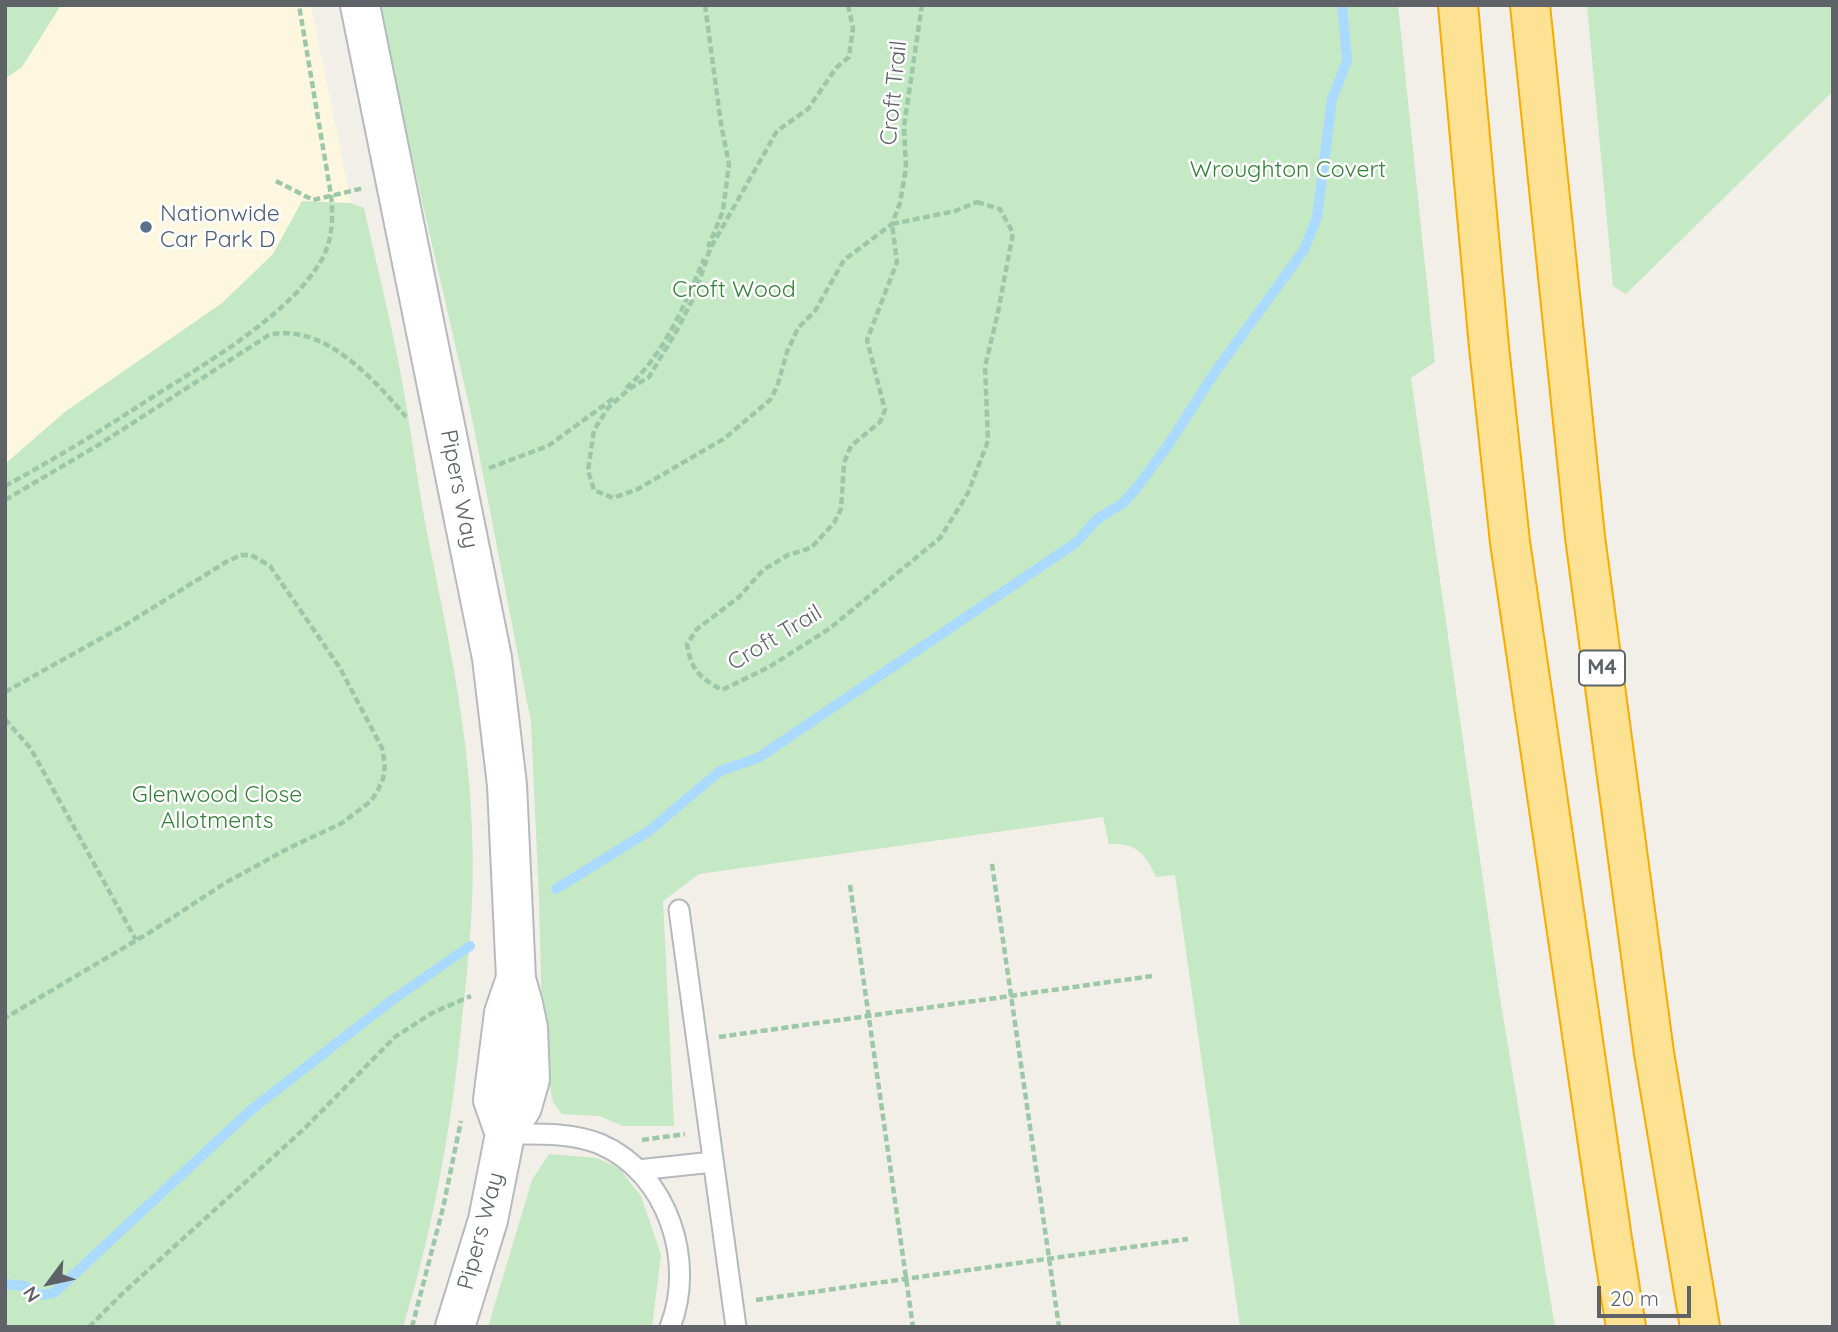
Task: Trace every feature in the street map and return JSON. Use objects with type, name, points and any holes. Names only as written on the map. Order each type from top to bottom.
[{"type":"highway","points":[[1458,5],[1489,347],[1510,542],[1626,1327]]},
{"type":"highway","name":"M4","points":[[1530,5],[1586,550],[1654,1053],[1700,1327]]},
{"type":"main road","name":"Pipers Way","points":[[360,5],[492,658],[508,785],[516,979],[527,1028],[530,1079],[522,1107],[505,1133],[488,1220],[455,1327]]},
{"type":"lane","points":[[679,910],[736,1327]]},
{"type":"lane","points":[[505,1133],[549,1134],[590,1142],[616,1153],[638,1170],[658,1198],[678,1246],[679,1293],[670,1327]]},
{"type":"lane","points":[[638,1170],[713,1162]]},
{"type":"path","points":[[5,486],[206,364],[274,312],[306,281],[325,253],[332,224],[331,195],[299,5]]},
{"type":"path","points":[[456,477],[473,474],[548,446],[611,401],[640,376],[661,346],[685,301],[723,211],[729,164],[705,5]]},
{"type":"path","name":"Croft Trail","points":[[848,5],[853,28],[849,57],[836,68],[808,109],[777,131],[710,249],[694,297],[656,366],[649,377],[629,389],[608,408],[594,429],[588,471],[594,489],[613,498],[638,489],[725,438],[770,400],[777,387],[786,352],[798,328],[815,311],[845,260],[892,224],[954,211],[977,202],[1000,209],[1013,233],[985,367],[988,441],[968,493],[940,538],[829,629],[769,667],[722,690],[705,680],[690,664],[687,644],[697,629],[739,597],[763,570],[788,555],[811,548],[834,523],[841,509],[844,463],[851,446],[880,422],[885,410],[867,340],[897,262],[892,224],[901,203],[906,168],[904,126],[922,5]]},
{"type":"path","points":[[276,181],[313,200],[368,187]]},
{"type":"path","points":[[5,500],[100,444],[269,335],[295,332],[350,360],[367,374],[408,419]]},
{"type":"path","points":[[5,692],[125,625],[226,562],[241,555],[251,555],[270,566],[340,668],[382,748],[385,764],[383,779],[371,801],[342,823],[225,883],[136,940],[5,1017]]},
{"type":"path","points":[[5,719],[32,749],[136,940]]},
{"type":"path","points":[[992,864],[1059,1327]]},
{"type":"path","points":[[850,885],[913,1327]]},
{"type":"path","points":[[696,1040],[1152,976]]},
{"type":"path","points":[[89,1327],[304,1129],[396,1037],[432,1013],[479,993]]},
{"type":"path","points":[[412,1327],[446,1195],[462,1118]]},
{"type":"path","points":[[685,1121],[691,1164]]},
{"type":"path","points":[[733,1303],[1188,1239]]},
{"type":"shaded area","name":"Nationwide Car Park D","points":[[5,5],[311,5],[351,203],[337,255],[5,493]]},
{"type":"green space","points":[[5,5],[61,5],[22,67],[5,79]]},
{"type":"green space","points":[[377,5],[1398,5],[1435,362],[1411,378],[1499,992],[1555,1327],[1240,1327],[1175,875],[1156,877],[1139,851],[1127,845],[1109,844],[1103,817],[699,874],[663,901],[674,1126],[623,1126],[599,1116],[562,1114],[553,1102],[543,1053],[531,722],[472,418]]},
{"type":"green space","points":[[1587,5],[1833,5],[1833,91],[1626,294],[1613,286]]},
{"type":"green space","name":"Glenwood Close Allotments","points":[[302,201],[351,203],[364,208],[403,384],[425,522],[455,676],[466,753],[473,855],[467,972],[447,1136],[433,1213],[414,1289],[403,1327],[5,1327],[5,464],[66,411],[222,303],[273,254]]},
{"type":"green space","points":[[549,1154],[597,1158],[619,1168],[641,1196],[661,1255],[652,1327],[488,1327],[532,1180]]},
{"type":"waterway","points":[[556,889],[649,831],[720,771],[758,758],[1077,542],[1096,520],[1123,503],[1135,490],[1169,444],[1213,375],[1304,250],[1317,217],[1332,99],[1347,61],[1342,5]]},
{"type":"waterway","points":[[5,1284],[25,1286],[41,1295],[54,1293],[251,1110],[391,1001],[470,946]]},
{"type":"place","name":"Nationwide Car Park D","points":[[146,227]]},
{"type":"park label","name":"Wroughton Covert","points":[[1288,170]]},
{"type":"park label","name":"Croft Wood","points":[[734,290]]}]
